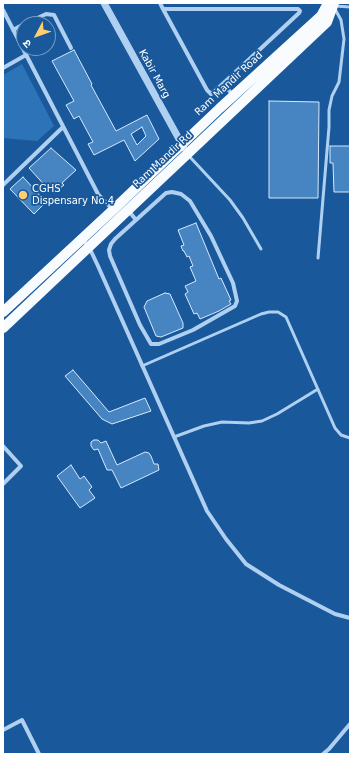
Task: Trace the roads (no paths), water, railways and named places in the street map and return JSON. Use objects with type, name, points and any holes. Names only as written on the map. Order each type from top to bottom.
[{"type":"main road","name":"Ram Mandir Rd","points":[[3,328],[187,154],[237,100],[327,22],[332,4]]},
{"type":"main road","name":"Ram Mandir Road","points":[[3,312],[182,144],[237,100]]},
{"type":"street","name":"Kabir Marg","points":[[104,3],[187,154]]},
{"type":"street","points":[[160,3],[163,9],[209,92],[212,93],[300,11],[297,9],[163,9]]},
{"type":"street","points":[[3,10],[16,36]]},
{"type":"street","points":[[42,16],[46,14],[55,16]]},
{"type":"street","points":[[56,19],[71,48]]},
{"type":"street","points":[[3,68],[24,56]]},
{"type":"street","points":[[27,56],[98,194],[113,210]]},
{"type":"street","points":[[223,84],[237,100]]},
{"type":"street","points":[[3,184],[63,127]]},
{"type":"street","points":[[172,192],[181,194],[190,201],[211,236],[233,284],[237,301],[235,306],[193,330],[159,344],[151,344],[140,325],[110,256],[109,250],[115,239],[136,220],[166,193],[172,192]]},
{"type":"street","points":[[128,209],[136,220]]},
{"type":"street","points":[[82,238],[88,247],[207,511],[226,539],[246,564],[280,585],[335,614],[350,618]]},
{"type":"street","points":[[3,446],[21,466],[3,484]]},
{"type":"street","points":[[3,730],[22,720],[39,754]]},
{"type":"street","points":[[323,754],[350,724]]},
{"type":"lane","points":[[332,4],[350,7]]},
{"type":"lane","points":[[318,258],[329,127],[329,110],[332,96],[339,82],[344,39],[341,20],[332,4]]},
{"type":"lane","points":[[344,39],[350,40]]},
{"type":"lane","points":[[187,154],[230,200],[243,218],[261,249]]},
{"type":"lane","points":[[142,366],[261,314],[278,312],[286,318],[335,428],[341,435],[350,438]]},
{"type":"lane","points":[[174,437],[210,424],[222,422],[249,423],[262,421],[277,414],[318,389]]},
{"type":"place","name":"CGHS Dispensary No.4","points":[[23,195]]}]
